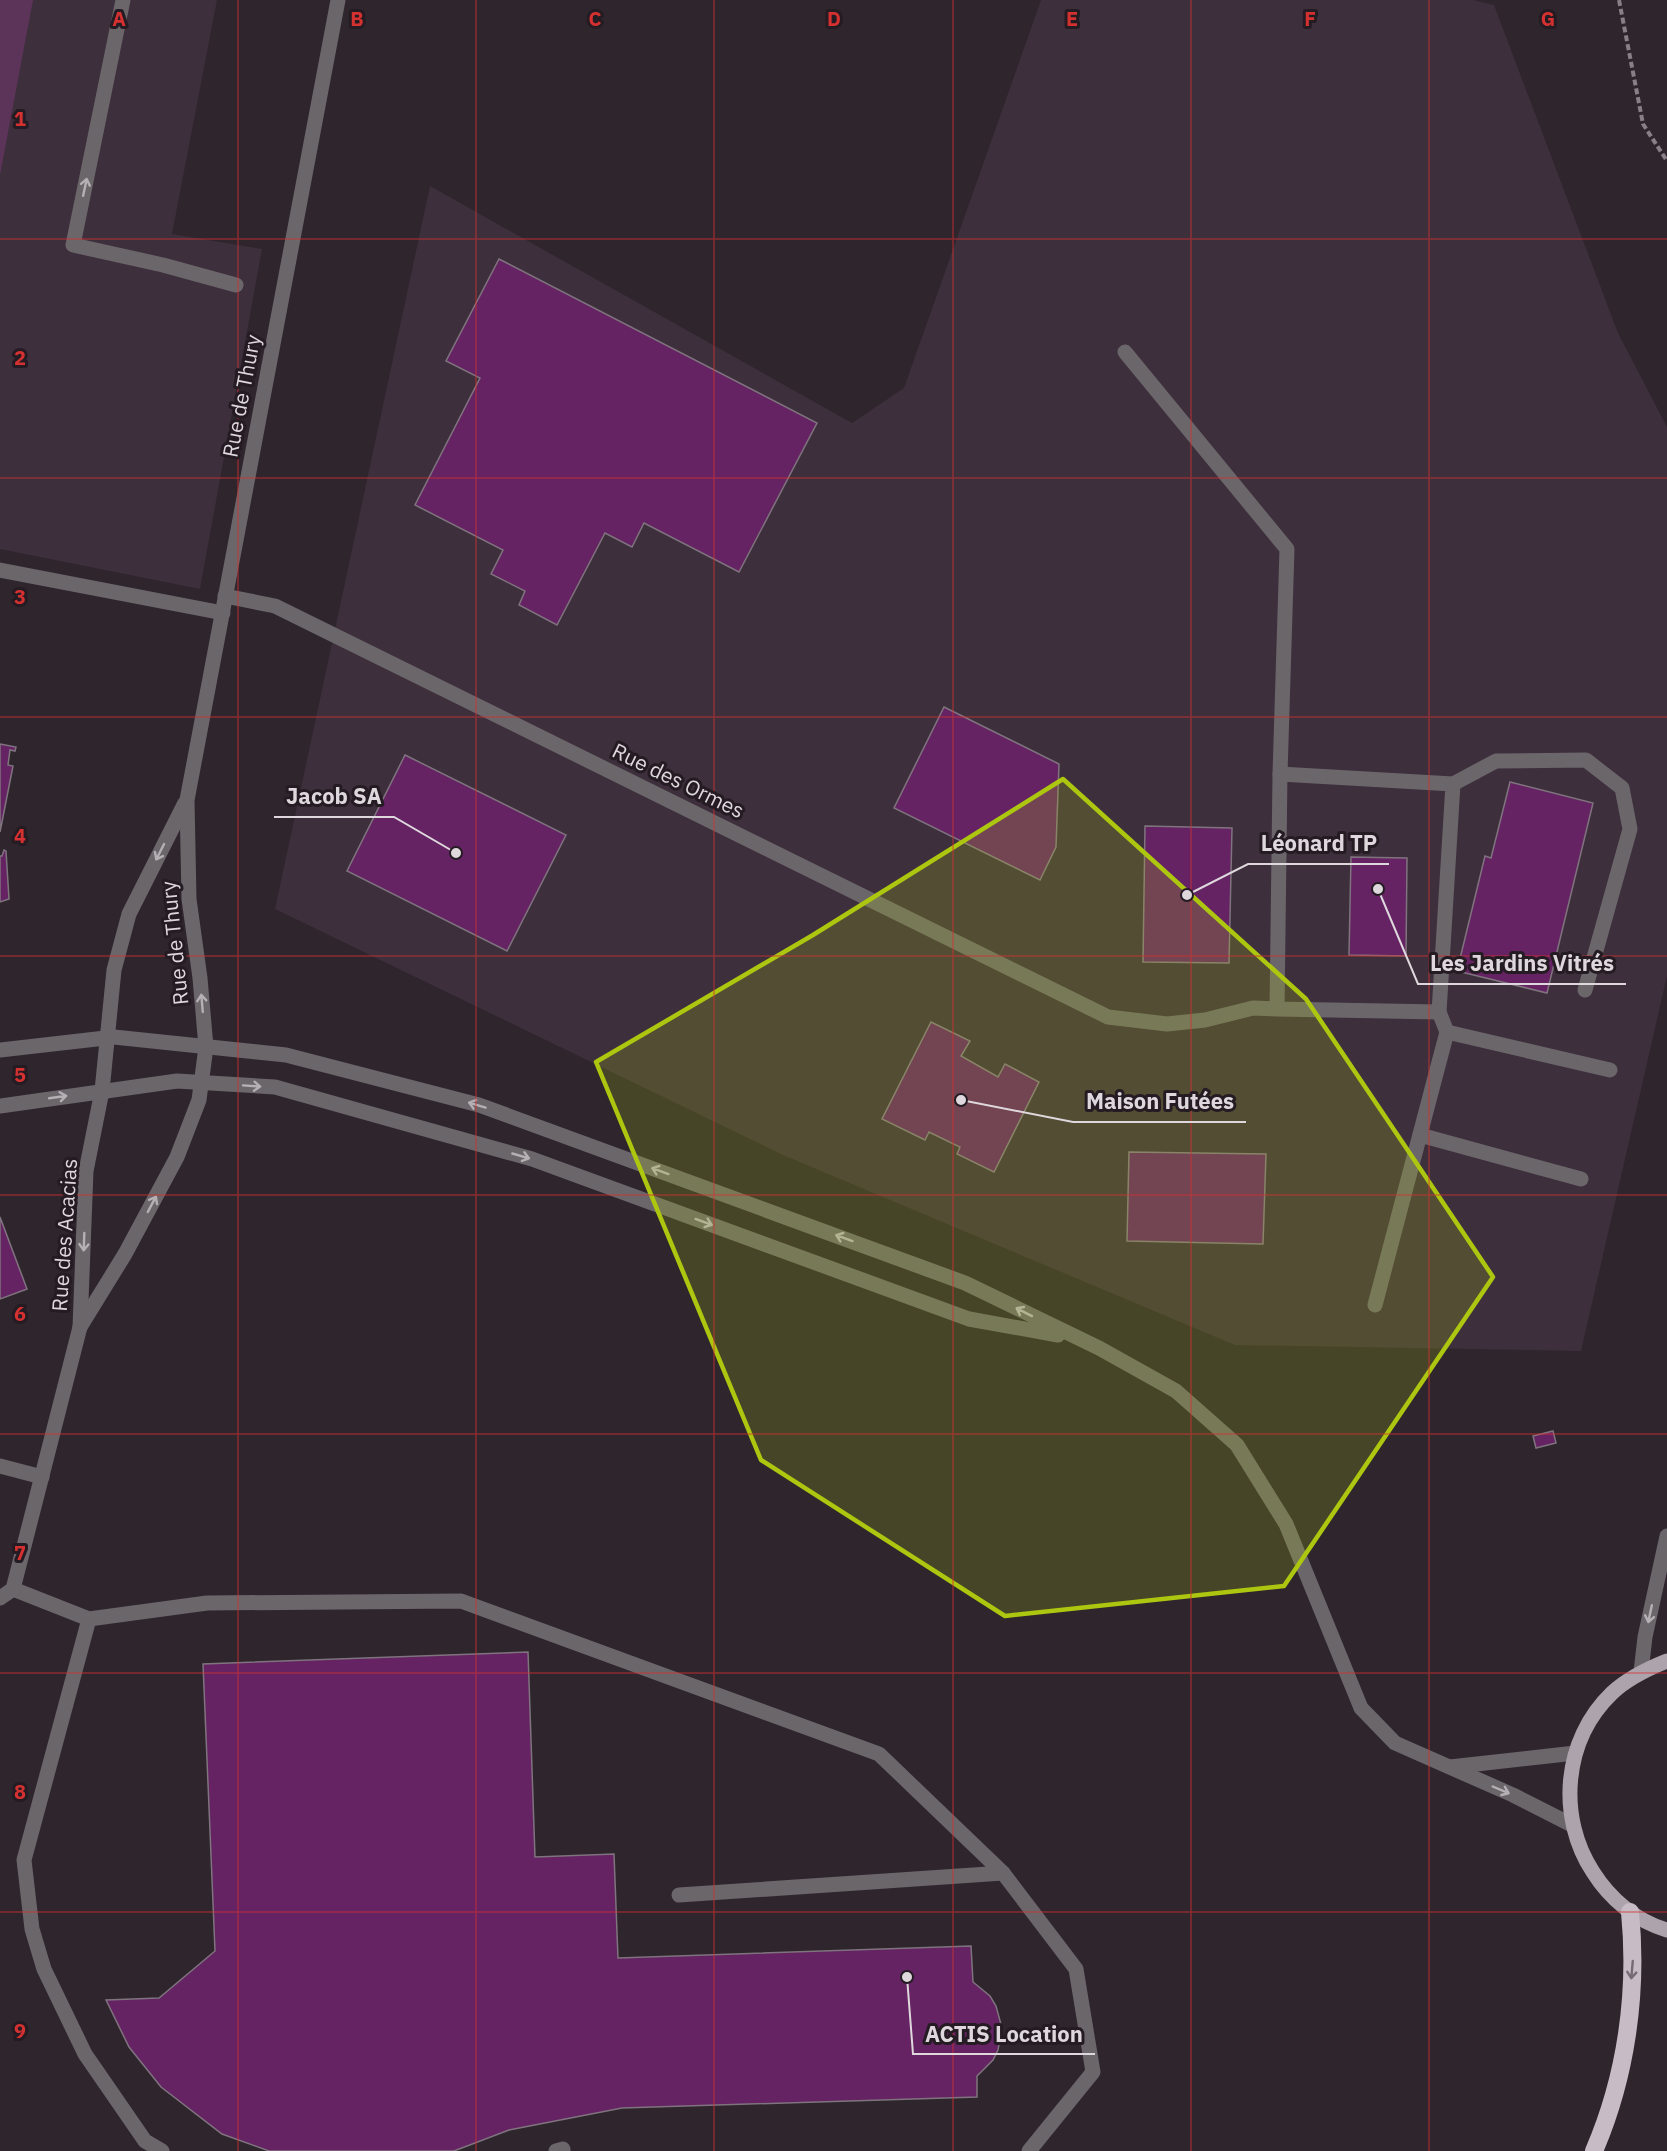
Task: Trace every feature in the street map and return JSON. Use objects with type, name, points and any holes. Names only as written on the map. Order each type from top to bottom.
[{"type":"highway","points":[[1594,2151],[1609,2115],[1627,2037],[1634,1951],[1630,1912]]},
{"type":"main road","points":[[1667,1661],[1641,1672],[1612,1693],[1590,1721],[1575,1753],[1569,1789],[1572,1824],[1584,1858],[1603,1888],[1630,1912],[1667,1930]]},
{"type":"street","points":[[123,0],[73,245],[164,265],[236,285]]},
{"type":"street","name":"Rue de Thury","points":[[203,1082],[206,1047],[200,978],[189,899],[187,800],[338,0]]},
{"type":"street","points":[[1125,352],[1287,549],[1276,1009]]},
{"type":"street","points":[[0,570],[223,613]]},
{"type":"street","name":"Rue des Ormes","points":[[225,596],[276,606],[1108,1017],[1167,1024],[1205,1020],[1253,1008],[1439,1012]]},
{"type":"street","points":[[1280,774],[1453,784],[1496,761],[1586,760],[1622,788],[1630,829],[1585,990]]},
{"type":"street","points":[[1375,1305],[1447,1032],[1439,1012],[1453,784]]},
{"type":"street","name":"Rue de Thury","points":[[106,1038],[110,1025],[114,970],[129,914],[187,800]]},
{"type":"street","points":[[1447,1032],[1610,1070]]},
{"type":"street","points":[[0,1050],[106,1038],[286,1055],[479,1105],[965,1283],[1099,1348],[1176,1390],[1237,1445],[1286,1524],[1362,1708],[1395,1743],[1513,1795],[1572,1824]]},
{"type":"street","name":"Rue des Acacias","points":[[13,1589],[80,1327],[86,1171],[102,1091],[106,1038]]},
{"type":"street","points":[[0,1106],[177,1081],[275,1087],[532,1159],[969,1319],[1076,1338]]},
{"type":"street","name":"Rue des Acacias","points":[[80,1327],[125,1254],[177,1157],[199,1100],[203,1082]]},
{"type":"street","points":[[1420,1135],[1581,1179]]},
{"type":"street","points":[[0,1466],[42,1477]]},
{"type":"street","points":[[1641,1672],[1645,1637],[1667,1536]]},
{"type":"street","points":[[0,1598],[13,1589],[89,1619],[207,1603],[461,1601],[879,1754],[1003,1873],[1076,1969],[1093,2072],[1029,2151]]},
{"type":"street","points":[[89,1619],[24,1860],[32,1929],[44,1969],[85,2054],[146,2141],[162,2151]]},
{"type":"street","points":[[1447,1767],[1575,1753]]},
{"type":"street","points":[[679,1894],[1003,1873]]},
{"type":"street","points":[[556,2151],[562,2149],[563,2151]]},
{"type":"path","points":[[1619,0],[1643,124],[1667,161]]},
{"type":"highlighted area","points":[[1063,779],[1306,999],[1493,1277],[1284,1586],[1005,1616],[761,1460],[596,1062],[813,935]]},
{"type":"shaded area","points":[[0,0],[217,0],[172,234],[262,249],[200,589],[0,549]]},
{"type":"shaded area","points":[[0,0],[33,0],[0,175]]},
{"type":"shaded area","points":[[1041,0],[1473,0],[1494,5],[1618,333],[1667,427],[1667,976],[1581,1351],[1235,1345],[783,1155],[275,909],[430,186],[852,423],[904,388]]},
{"type":"building","points":[[499,259],[817,423],[739,572],[644,523],[632,547],[605,533],[557,625],[519,605],[525,591],[491,574],[503,550],[415,505],[480,378],[446,361]]},
{"type":"building","points":[[944,707],[1059,764],[1056,847],[1040,880],[894,808]]},
{"type":"building","points":[[0,744],[16,747],[15,751],[10,750],[8,765],[13,766],[0,832]]},
{"type":"building","points":[[405,755],[566,835],[507,951],[347,871]]},
{"type":"building","points":[[1510,782],[1593,803],[1547,993],[1457,971],[1485,856],[1491,858]]},
{"type":"building","points":[[1145,826],[1232,828],[1229,963],[1143,962]]},
{"type":"building","points":[[4,850],[6,851],[9,899],[0,902],[0,856]]},
{"type":"building","points":[[1351,857],[1407,858],[1406,956],[1349,955]]},
{"type":"building","points":[[931,1022],[970,1041],[961,1056],[998,1077],[1005,1064],[1039,1082],[994,1172],[957,1154],[960,1147],[929,1132],[925,1140],[882,1119]]},
{"type":"building","points":[[1129,1152],[1266,1154],[1263,1244],[1127,1241]]},
{"type":"building","points":[[0,1217],[27,1289],[0,1299]]},
{"type":"building","points":[[1553,1431],[1556,1443],[1536,1448],[1533,1436]]},
{"type":"building","points":[[528,1652],[535,1857],[614,1854],[618,1958],[971,1946],[973,1982],[990,1996],[996,2006],[1002,2028],[998,2050],[993,2060],[977,2076],[977,2097],[622,2108],[509,2130],[454,2151],[269,2151],[222,2134],[161,2087],[129,2047],[106,2000],[159,1998],[215,1951],[203,1664]]},
{"type":"place","name":"Jacob SA","points":[[456,853]]},
{"type":"place","name":"Les Jardins Vitrés","points":[[1378,889]]},
{"type":"place","name":"Léonard TP","points":[[1187,895]]},
{"type":"place","name":"Maison Futées","points":[[961,1100]]},
{"type":"place","name":"ACTIS Location","points":[[907,1977]]}]
